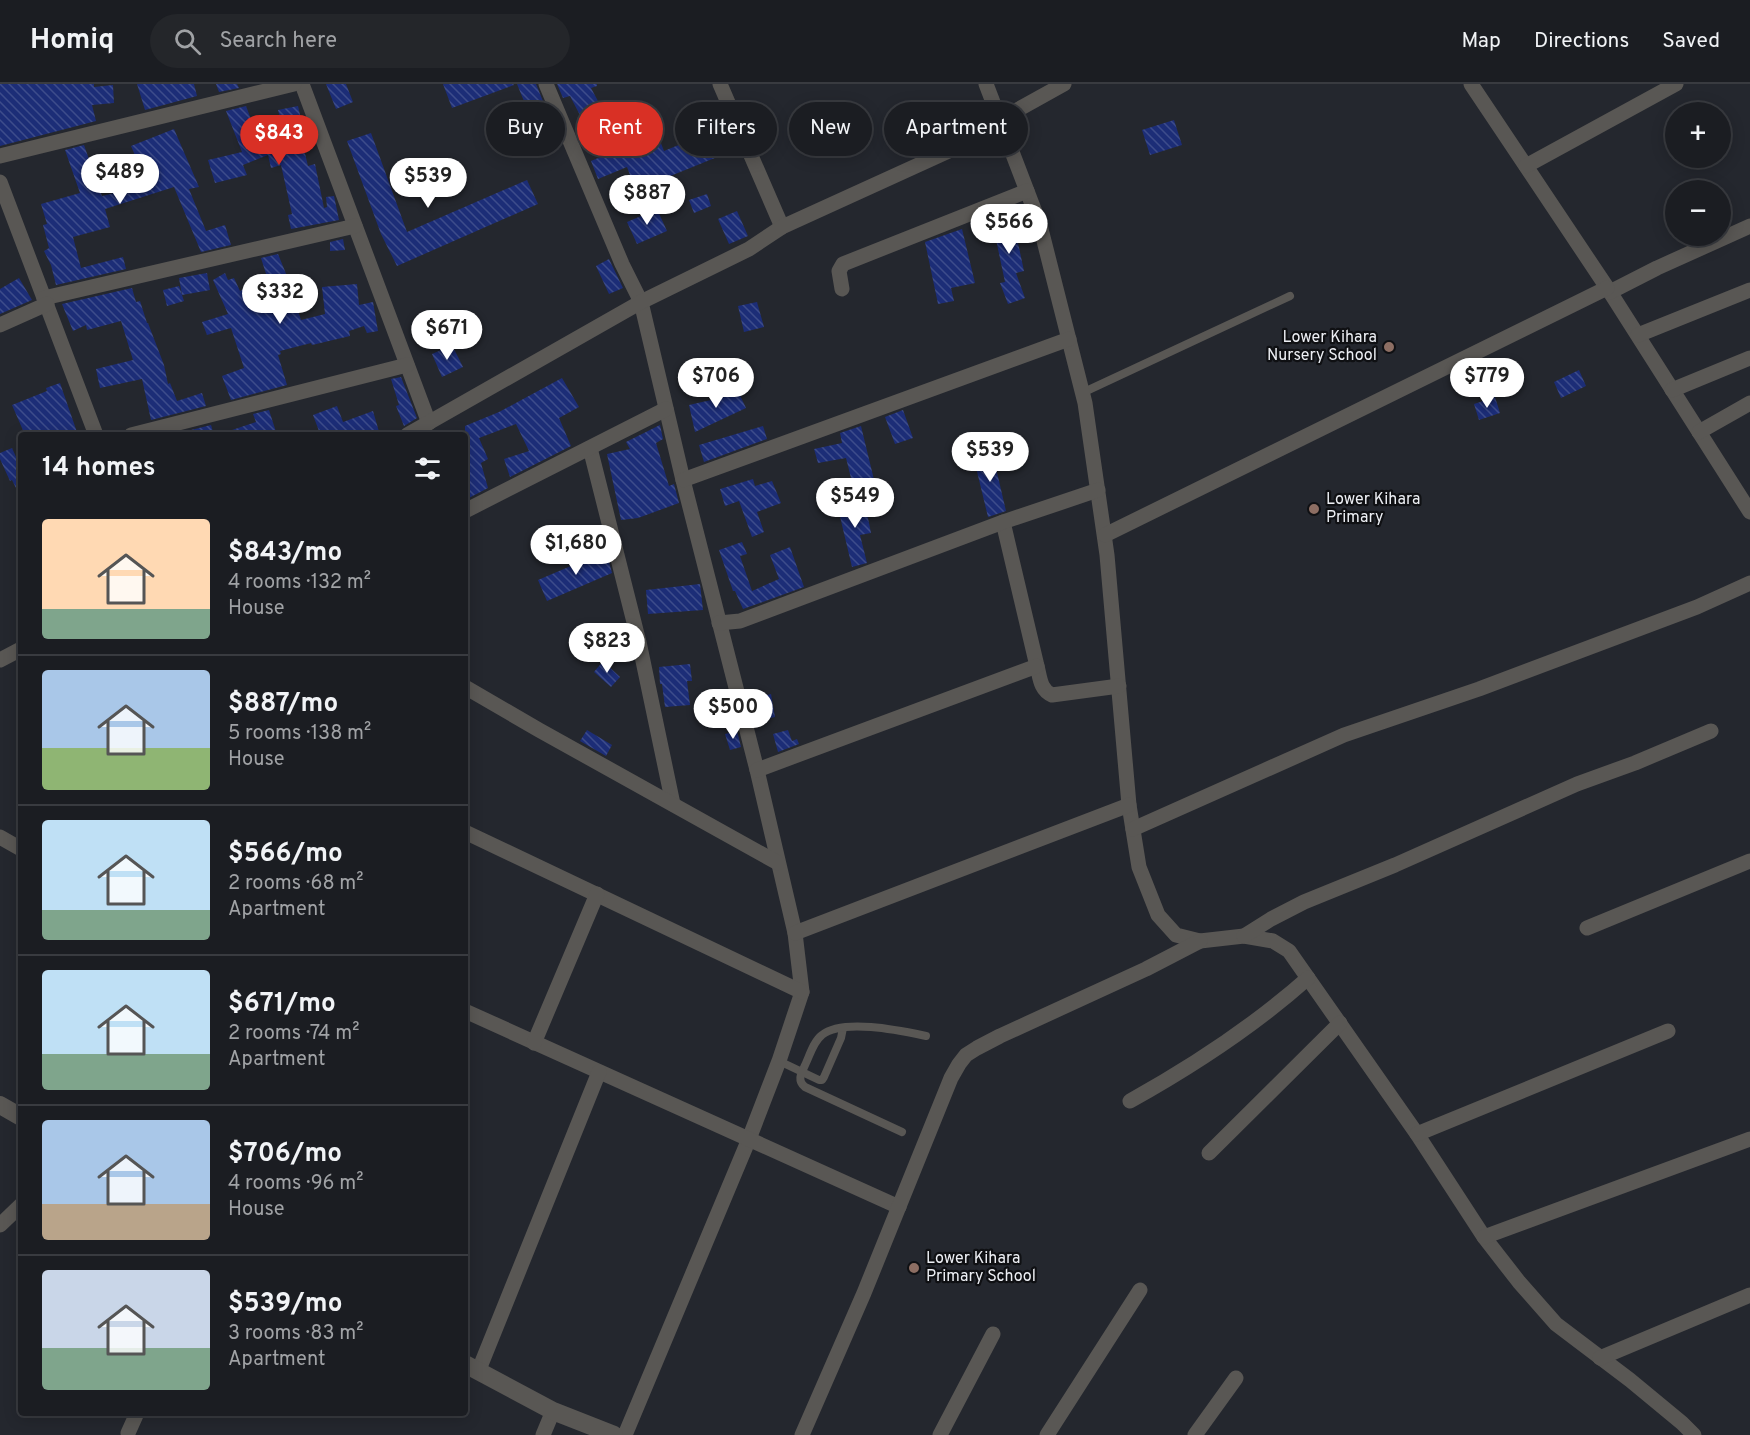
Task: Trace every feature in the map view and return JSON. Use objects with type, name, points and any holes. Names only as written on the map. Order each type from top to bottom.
[{"type":"street","points":[[0,156],[294,84]]},
{"type":"street","points":[[302,84],[429,423]]},
{"type":"street","points":[[546,84],[622,264],[641,302],[683,480],[757,770],[795,933],[802,992],[749,1139],[625,1435]]},
{"type":"street","points":[[720,84],[782,227]]},
{"type":"street","points":[[986,84],[993,102]]},
{"type":"street","points":[[1028,108],[1064,84]]},
{"type":"street","points":[[1471,84],[1609,290],[1750,512]]},
{"type":"street","points":[[1526,166],[1676,84]]},
{"type":"street","points":[[412,432],[641,302],[749,249],[782,227],[938,156]]},
{"type":"street","points":[[1014,156],[1040,225],[1082,393],[1105,535],[1129,805],[1139,867],[1158,915],[1176,935],[1200,941],[1244,936],[1273,941],[1288,951],[1418,1134],[1484,1238],[1519,1282],[1556,1324],[1674,1416],[1694,1435]]},
{"type":"street","points":[[0,182],[95,432]]},
{"type":"street","points":[[842,289],[839,271],[843,264],[1027,191]]},
{"type":"street","points":[[0,325],[46,301],[355,226]]},
{"type":"street","points":[[1105,535],[1609,290],[1750,226]]},
{"type":"street","points":[[1638,335],[1750,290]]},
{"type":"street","points":[[683,480],[1069,339]]},
{"type":"street","points":[[1672,390],[1750,358]]},
{"type":"street","points":[[143,432],[407,365]]},
{"type":"street","points":[[1699,432],[1750,403]]},
{"type":"street","points":[[468,509],[666,409]]},
{"type":"street","points":[[590,448],[639,642],[673,804]]},
{"type":"street","points":[[719,623],[740,621],[1003,522],[1098,490]]},
{"type":"street","points":[[1003,522],[1045,692],[1052,695],[1119,686]]},
{"type":"street","points":[[1133,829],[1344,735],[1479,689],[1697,607],[1750,584]]},
{"type":"street","points":[[0,660],[18,651]]},
{"type":"street","points":[[757,770],[1037,666]]},
{"type":"street","points":[[468,689],[778,863]]},
{"type":"street","points":[[1244,936],[1304,902],[1405,861],[1577,784],[1635,763],[1711,731]]},
{"type":"street","points":[[795,933],[1129,805]]},
{"type":"street","points":[[468,833],[802,992]]},
{"type":"street","points":[[0,837],[18,847]]},
{"type":"street","points":[[1587,928],[1750,861]]},
{"type":"street","points":[[534,1043],[597,894]]},
{"type":"street","points":[[802,1435],[864,1293],[958,1064],[966,1055],[1000,1036],[1146,969],[1200,941]]},
{"type":"street","points":[[1130,1101],[1173,1077],[1259,1018],[1308,978]]},
{"type":"street","points":[[468,1012],[899,1208]]},
{"type":"street","points":[[1209,1153],[1340,1023]]},
{"type":"street","points":[[1418,1134],[1668,1031]]},
{"type":"street","points":[[599,1072],[472,1368],[553,1411],[614,1435]]},
{"type":"street","points":[[1484,1238],[1750,1139]]},
{"type":"street","points":[[0,1225],[18,1208]]},
{"type":"street","points":[[1047,1435],[1140,1290]]},
{"type":"street","points":[[1599,1358],[1750,1295]]},
{"type":"street","points":[[940,1435],[993,1334]]},
{"type":"street","points":[[1195,1435],[1236,1378]]},
{"type":"street","points":[[543,1435],[553,1411]]},
{"type":"street","points":[[128,1433],[136,1416]]},
{"type":"lane","points":[[1082,393],[1290,296]]},
{"type":"lane","points":[[902,1132],[805,1087],[800,1080],[802,1072],[816,1041],[829,1030],[873,1026],[926,1036]]},
{"type":"lane","points":[[779,1061],[819,1080],[824,1077],[843,1028]]},
{"type":"building","points":[[0,84],[94,84],[94,87],[113,85],[114,103],[92,105],[96,121],[0,146]]},
{"type":"building","points":[[137,84],[194,84],[197,96],[145,110]]},
{"type":"building","points":[[216,84],[237,84],[239,88],[219,92]]},
{"type":"building","points":[[326,84],[346,84],[353,102],[336,109]]},
{"type":"building","points":[[443,84],[513,84],[514,85],[452,108]]},
{"type":"building","points":[[517,84],[536,84],[543,102],[524,102]]},
{"type":"building","points":[[557,84],[597,84],[591,88],[599,102],[577,102],[577,110],[570,96],[563,98]]},
{"type":"building","points":[[246,106],[262,148],[286,141],[278,110],[298,106],[303,127],[299,128],[308,166],[315,164],[324,208],[327,207],[326,197],[334,196],[339,220],[291,229],[288,215],[292,214],[281,165],[271,168],[268,155],[243,165],[247,175],[215,183],[208,160],[242,152],[226,111]]},
{"type":"building","points":[[1174,120],[1182,145],[1150,155],[1142,130]]},
{"type":"building","points":[[174,129],[199,187],[189,189],[206,231],[225,225],[231,245],[201,252],[174,187],[105,209],[110,227],[73,237],[81,268],[123,257],[126,269],[56,285],[51,265],[44,251],[49,248],[43,225],[47,224],[41,204],[80,193],[65,150],[84,145],[102,196],[141,186],[131,163],[137,160],[131,146]]},
{"type":"building","points":[[371,133],[407,232],[527,180],[538,204],[397,266],[381,234],[347,141]]},
{"type":"building","points":[[675,146],[675,156],[720,156],[663,179],[664,184],[659,185],[666,204],[648,210],[638,181],[633,183],[627,167],[598,179],[591,161],[603,156],[663,156],[663,148],[664,151]]},
{"type":"building","points":[[707,194],[711,206],[694,213],[689,200]]},
{"type":"building","points":[[657,209],[667,231],[637,244],[627,222]]},
{"type":"building","points":[[1011,210],[1024,271],[1016,273],[1025,298],[1008,304],[1000,283],[1005,282],[991,216]]},
{"type":"building","points":[[737,211],[748,236],[729,244],[718,219]]},
{"type":"building","points":[[962,229],[975,283],[951,288],[954,301],[938,304],[925,242]]},
{"type":"building","points":[[343,239],[345,250],[330,251],[330,242]]},
{"type":"building","points":[[278,254],[289,281],[290,289],[288,290],[291,289],[301,320],[325,314],[322,287],[357,284],[359,305],[373,302],[378,331],[367,333],[364,326],[349,331],[350,336],[280,351],[281,354],[278,355],[287,385],[231,400],[222,376],[244,368],[231,328],[207,335],[202,322],[228,314],[213,280],[225,273],[228,280],[234,278],[240,291],[267,277],[261,258]]},
{"type":"building","points":[[609,259],[623,288],[609,294],[596,266]]},
{"type":"building","points":[[207,273],[210,290],[182,295],[179,278]]},
{"type":"building","points":[[19,278],[32,300],[0,314],[0,289]]},
{"type":"building","points":[[179,286],[184,301],[167,306],[163,290]]},
{"type":"building","points":[[132,288],[136,302],[140,301],[164,365],[168,384],[170,383],[177,401],[202,393],[206,406],[151,420],[142,379],[100,388],[96,369],[133,360],[121,321],[87,330],[86,325],[73,331],[62,304]]},
{"type":"building","points":[[757,302],[764,327],[744,332],[738,306]]},
{"type":"building","points":[[452,345],[463,367],[442,377],[432,354]]},
{"type":"building","points":[[1579,370],[1586,386],[1561,398],[1554,382]]},
{"type":"building","points":[[401,377],[417,418],[404,426],[396,406],[399,405],[391,379]]},
{"type":"building","points":[[562,378],[579,407],[559,418],[571,446],[510,477],[504,459],[529,451],[516,424],[479,438],[488,459],[481,463],[488,488],[468,498],[468,432],[465,432],[465,426],[499,412]]},
{"type":"building","points":[[60,383],[77,432],[24,432],[12,405],[47,391],[46,388]]},
{"type":"building","points":[[736,387],[746,408],[695,432],[689,405],[724,397],[722,394]]},
{"type":"building","points":[[1495,397],[1500,413],[1479,420],[1474,404]]},
{"type":"building","points":[[337,406],[343,422],[373,411],[379,432],[317,432],[319,431],[313,415]]},
{"type":"building","points":[[269,410],[276,432],[226,432],[256,422],[253,414]]},
{"type":"building","points":[[903,410],[913,438],[895,444],[885,417]]},
{"type":"building","points":[[211,425],[213,432],[183,432]]},
{"type":"building","points":[[660,425],[663,439],[656,443],[669,486],[674,484],[679,503],[638,518],[621,520],[607,454],[630,449],[626,442]]},
{"type":"building","points":[[763,426],[767,439],[704,462],[699,445]]},
{"type":"building","points":[[861,426],[876,488],[855,494],[846,458],[818,463],[814,449],[842,443],[840,433]]},
{"type":"building","points":[[12,448],[18,461],[18,492],[12,480],[10,481],[0,459],[0,453]]},
{"type":"building","points":[[992,451],[1006,511],[988,517],[973,455]]},
{"type":"building","points":[[753,479],[755,486],[772,481],[781,503],[757,512],[764,532],[752,537],[739,501],[725,506],[720,489]]},
{"type":"building","points":[[864,498],[871,533],[860,535],[867,563],[852,567],[837,504]]},
{"type":"building","points":[[742,542],[747,554],[740,556],[752,591],[779,579],[770,555],[790,547],[804,587],[743,609],[733,591],[719,550]]},
{"type":"building","points":[[606,551],[612,573],[547,601],[538,580]]},
{"type":"building","points":[[700,584],[703,610],[648,614],[646,590]]},
{"type":"building","points":[[603,661],[620,677],[611,687],[594,672]]},
{"type":"building","points":[[690,664],[692,681],[687,681],[690,705],[665,707],[659,667]]},
{"type":"building","points":[[771,694],[775,717],[763,720],[759,697]]},
{"type":"building","points":[[587,730],[612,745],[606,756],[580,741]]},
{"type":"building","points":[[788,730],[792,741],[797,739],[799,744],[778,752],[773,734]]},
{"type":"building","points":[[737,731],[741,747],[730,750],[725,734]]},
{"type":"place","name":"Lower Kihara Nursery School","points":[[1389,347]]},
{"type":"place","name":"Lower Kihara Primary","points":[[1314,509]]},
{"type":"place","name":"Lower Kihara Primary School","points":[[914,1268]]}]
